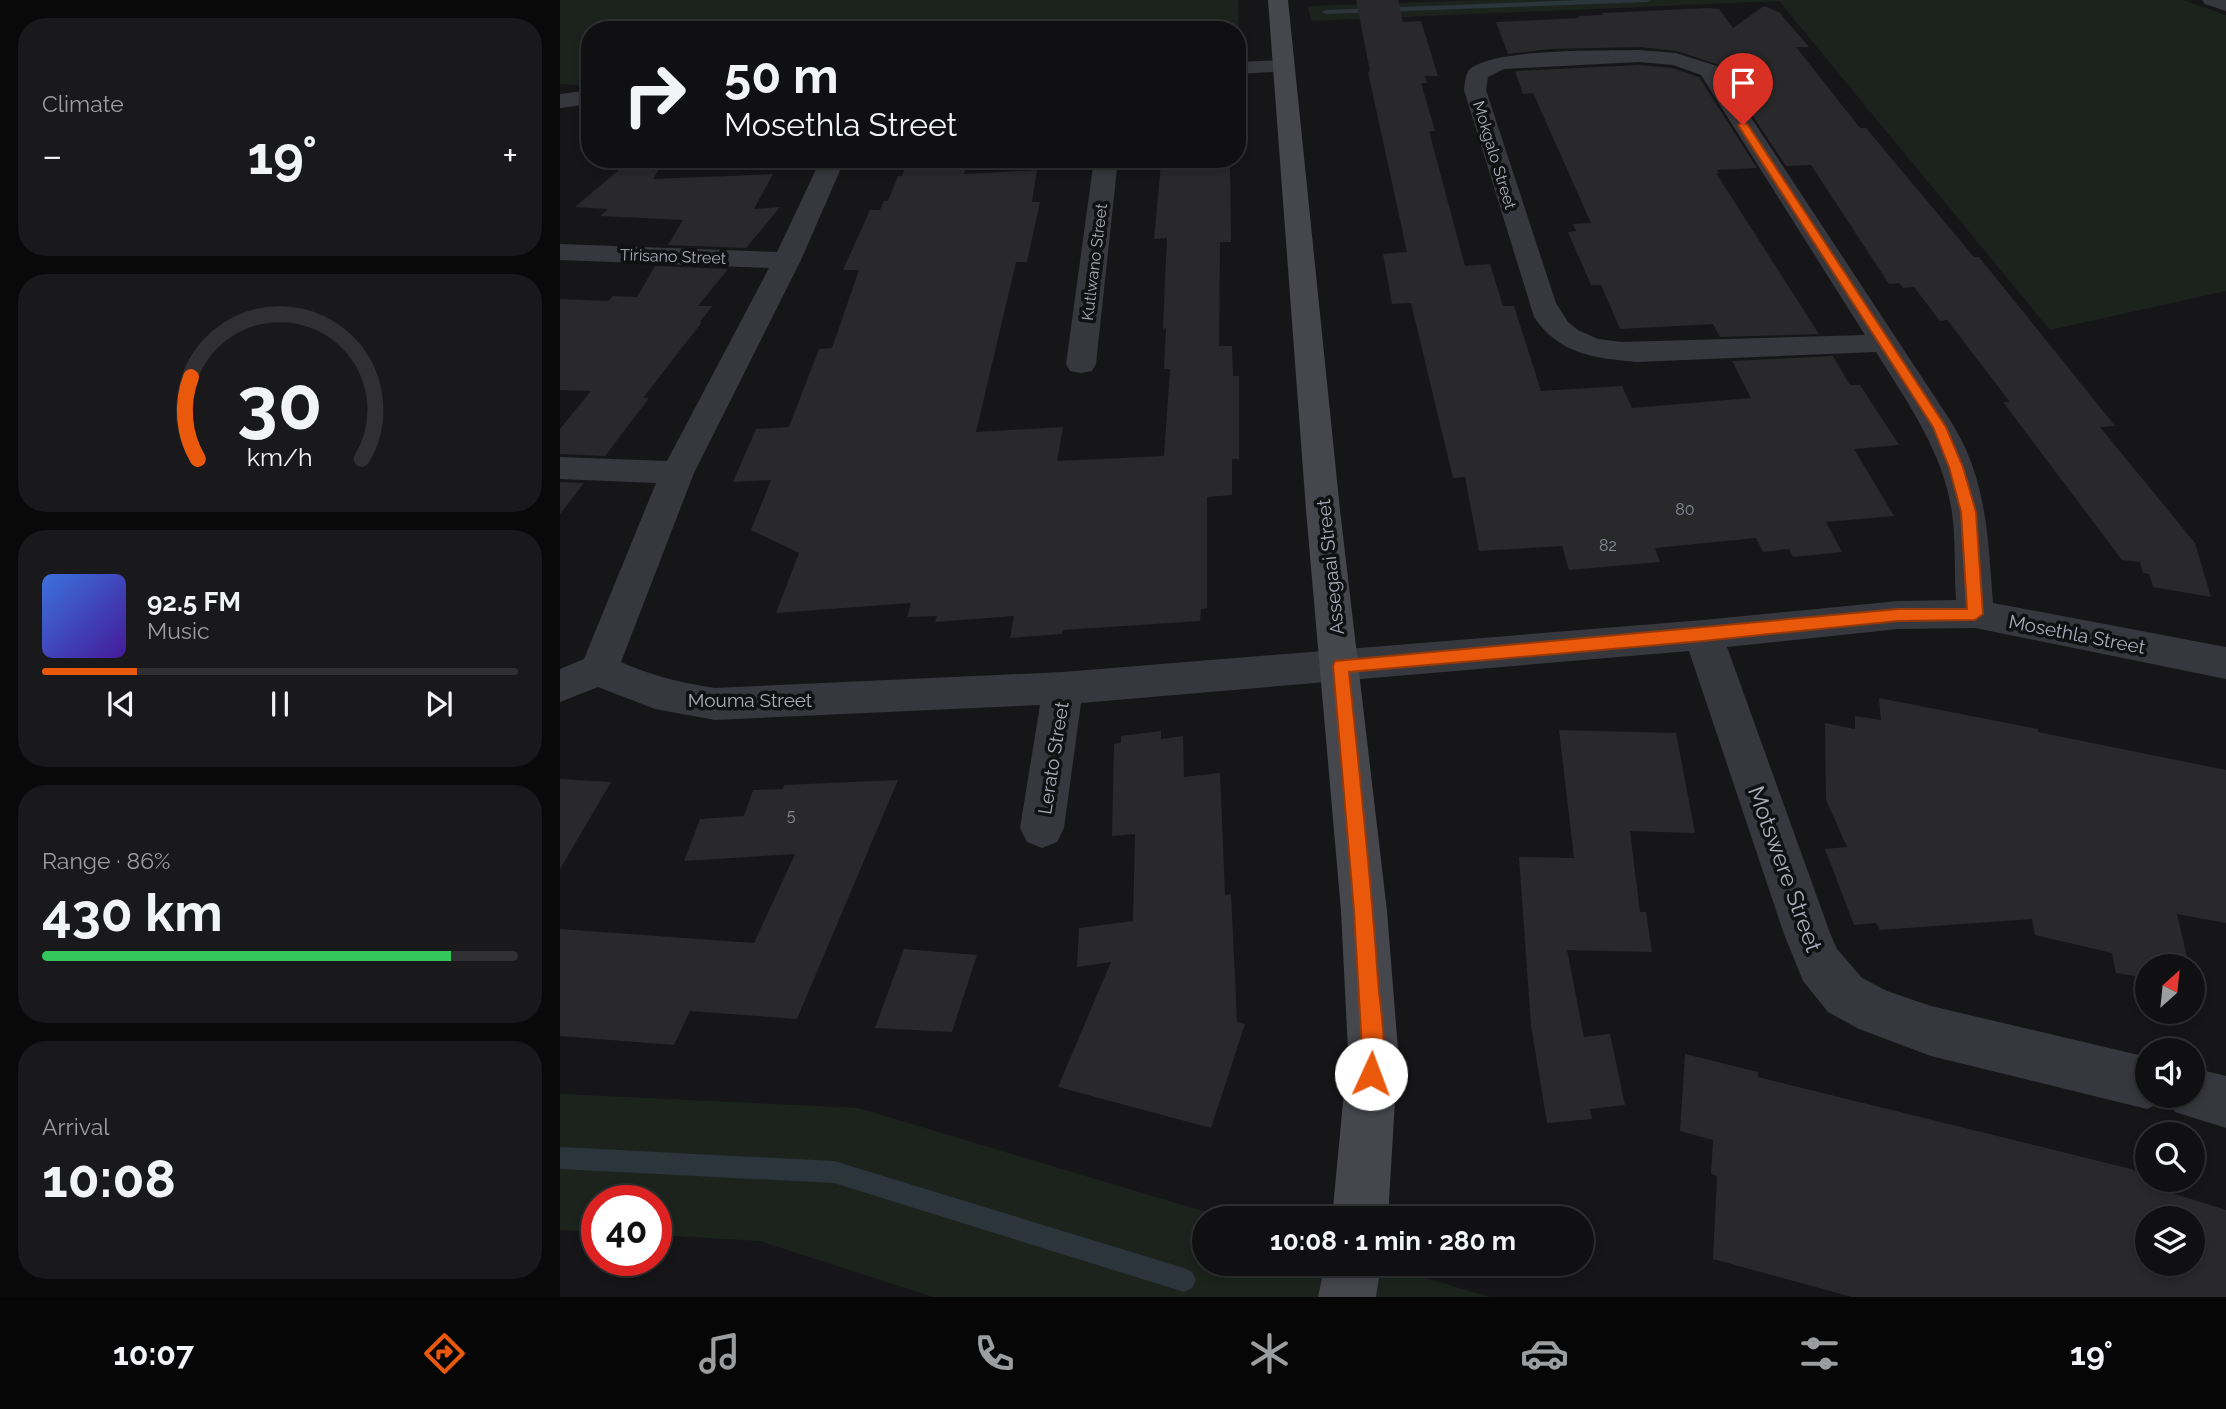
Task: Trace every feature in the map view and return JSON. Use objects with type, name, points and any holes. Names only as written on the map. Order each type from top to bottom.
[{"type":"street","name":"Assegaai Street","points":[[1279,0],[1323,510],[1364,911],[1373,1050],[1361,1206]]},
{"type":"street","points":[[2212,0],[2226,5]]},
{"type":"street","name":"Mokgalo Street","points":[[1884,343],[1637,353],[1607,350],[1580,343],[1558,331],[1547,317],[1475,90],[1478,74],[1500,63],[1639,57],[1676,59],[1709,71],[1939,427],[1956,467],[1969,512],[1975,614]]},
{"type":"street","points":[[1246,68],[1283,66]]},
{"type":"street","points":[[560,101],[581,98]]},
{"type":"street","points":[[560,686],[599,669],[677,473],[787,260],[829,168]]},
{"type":"street","name":"Kutlwano Street","points":[[1081,364],[1105,168]]},
{"type":"street","name":"Tirisano Street","points":[[560,252],[787,260]]},
{"type":"street","points":[[560,468],[677,473]]},
{"type":"street","name":"Mosethla Street","points":[[1341,666],[1703,635],[1898,615],[1975,614],[2226,663]]},
{"type":"street","name":"Motswere Street","points":[[1703,635],[1807,933],[1820,965],[1845,995],[1876,1012],[1931,1031],[2135,1080]]},
{"type":"street","name":"Mouma Street","points":[[599,669],[638,689],[679,700],[715,704],[1063,688],[1341,666]]},
{"type":"street","name":"Lerato Street","points":[[1042,828],[1063,688]]},
{"type":"street","points":[[2205,1097],[2226,1102]]},
{"type":"street","points":[[1348,1297],[1351,1276]]},
{"type":"shaded area","points":[[560,0],[1238,0],[1239,21],[581,21],[581,85],[560,84]]},
{"type":"shaded area","points":[[1483,0],[2183,0],[2226,15],[2226,291],[2050,330],[1779,1],[1311,21],[1308,6]]},
{"type":"shaded area","points":[[560,1094],[858,1108],[1192,1208],[1192,1276],[1419,1276],[1490,1297],[933,1297],[760,1241],[672,1236],[672,1185],[581,1185],[581,1231],[560,1230]]},
{"type":"building","points":[[1356,0],[1398,0],[1403,22],[1421,21],[1438,76],[1425,76],[1427,83],[1421,83],[1435,131],[1429,131],[1465,266],[1490,264],[1503,306],[1514,306],[1541,391],[1622,386],[1632,408],[1751,398],[1732,361],[1833,356],[1850,385],[1860,385],[1899,445],[1854,449],[1894,516],[1826,522],[1842,552],[1793,557],[1789,549],[1763,552],[1756,538],[1655,548],[1660,562],[1569,570],[1562,546],[1479,551],[1465,477],[1453,478],[1411,303],[1392,304],[1383,254],[1407,252],[1368,72],[1370,71]]},
{"type":"building","points":[[1764,6],[1779,12],[1809,47],[1796,47],[1860,128],[1866,128],[1974,257],[1979,257],[2115,426],[2100,427],[2195,543],[2211,597],[2153,587],[2149,574],[2143,573],[2140,562],[2122,560],[2003,402],[2010,402],[1947,320],[1940,321],[1914,287],[1903,288],[1899,283],[1889,284],[1811,165],[1786,166],[1719,65],[1677,51],[1639,47],[1550,49],[1508,54],[1496,22],[1708,8],[1719,9],[1733,28]]},
{"type":"building","points":[[1639,65],[1672,68],[1699,77],[1757,168],[1717,170],[1719,173],[1716,173],[1819,334],[1720,337],[1713,324],[1620,329],[1601,285],[1591,285],[1568,232],[1576,231],[1573,224],[1591,223],[1533,93],[1523,94],[1515,71]]},
{"type":"building","points":[[621,168],[660,168],[653,179],[773,174],[754,209],[780,207],[746,248],[668,245],[683,220],[600,216],[608,209],[575,207]]},
{"type":"building","points":[[905,168],[966,168],[964,174],[1037,170],[1032,202],[1040,202],[1027,262],[1016,262],[976,432],[1063,427],[1057,461],[1164,456],[1170,369],[1164,369],[1166,328],[1163,329],[1167,238],[1154,239],[1161,168],[1230,168],[1231,242],[1220,242],[1219,346],[1232,346],[1233,376],[1239,376],[1239,459],[1232,459],[1232,495],[1207,497],[1207,608],[1201,609],[1200,621],[1063,630],[1062,634],[1010,638],[1014,616],[935,622],[937,616],[907,617],[911,603],[776,613],[799,553],[751,530],[771,480],[733,482],[756,429],[789,427],[819,349],[832,348],[859,270],[843,270],[870,210],[880,210],[884,201],[888,201],[898,176],[902,176]]},
{"type":"building","points":[[655,266],[728,269],[698,306],[712,306],[702,322],[643,398],[649,398],[605,456],[560,454],[560,429],[591,391],[560,390],[560,299],[608,301],[613,296],[637,297]]},
{"type":"building","points":[[560,482],[584,483],[560,514]]},
{"type":"building","points":[[1879,698],[2226,770],[2226,923],[2177,914],[2186,954],[2135,954],[2135,976],[2116,973],[2112,953],[2035,935],[2032,919],[1880,930],[1876,923],[1854,925],[1825,849],[1847,847],[1826,800],[1825,723],[1855,729],[1855,716],[1881,720]]},
{"type":"building","points":[[1559,730],[1676,733],[1695,833],[1630,831],[1640,912],[1646,912],[1652,952],[1567,950],[1584,1037],[1610,1034],[1625,1105],[1590,1109],[1592,1119],[1547,1123],[1531,1025],[1519,857],[1574,858]]},
{"type":"building","points":[[1161,731],[1161,739],[1183,736],[1184,777],[1220,773],[1225,895],[1231,894],[1237,1022],[1245,1024],[1211,1128],[1058,1087],[1111,962],[1077,967],[1079,928],[1133,921],[1135,834],[1112,836],[1114,744],[1121,743],[1121,736]]},
{"type":"building","points":[[560,779],[611,782],[560,869]]},
{"type":"building","points":[[898,780],[797,1019],[690,1011],[674,1045],[560,1036],[560,929],[754,943],[795,854],[684,861],[700,819],[744,816],[753,790],[783,789],[784,785]]},
{"type":"building","points":[[904,949],[977,955],[952,1032],[875,1028]]},
{"type":"building","points":[[1685,1054],[1758,1072],[1758,1077],[2135,1170],[2135,1192],[2169,1192],[2226,1210],[2226,1297],[1852,1297],[1713,1259],[1717,1176],[1711,1174],[1713,1140],[1680,1131]]},
{"type":"waterway","points":[[1326,12],[1647,0]]},
{"type":"waterway","points":[[560,1158],[834,1172],[1184,1280]]},
{"type":"route","points":[[1371,1074],[1373,1050],[1364,911],[1341,666],[1703,635],[1898,615],[1975,614],[1969,512],[1956,467],[1939,427],[1743,125]]}]
